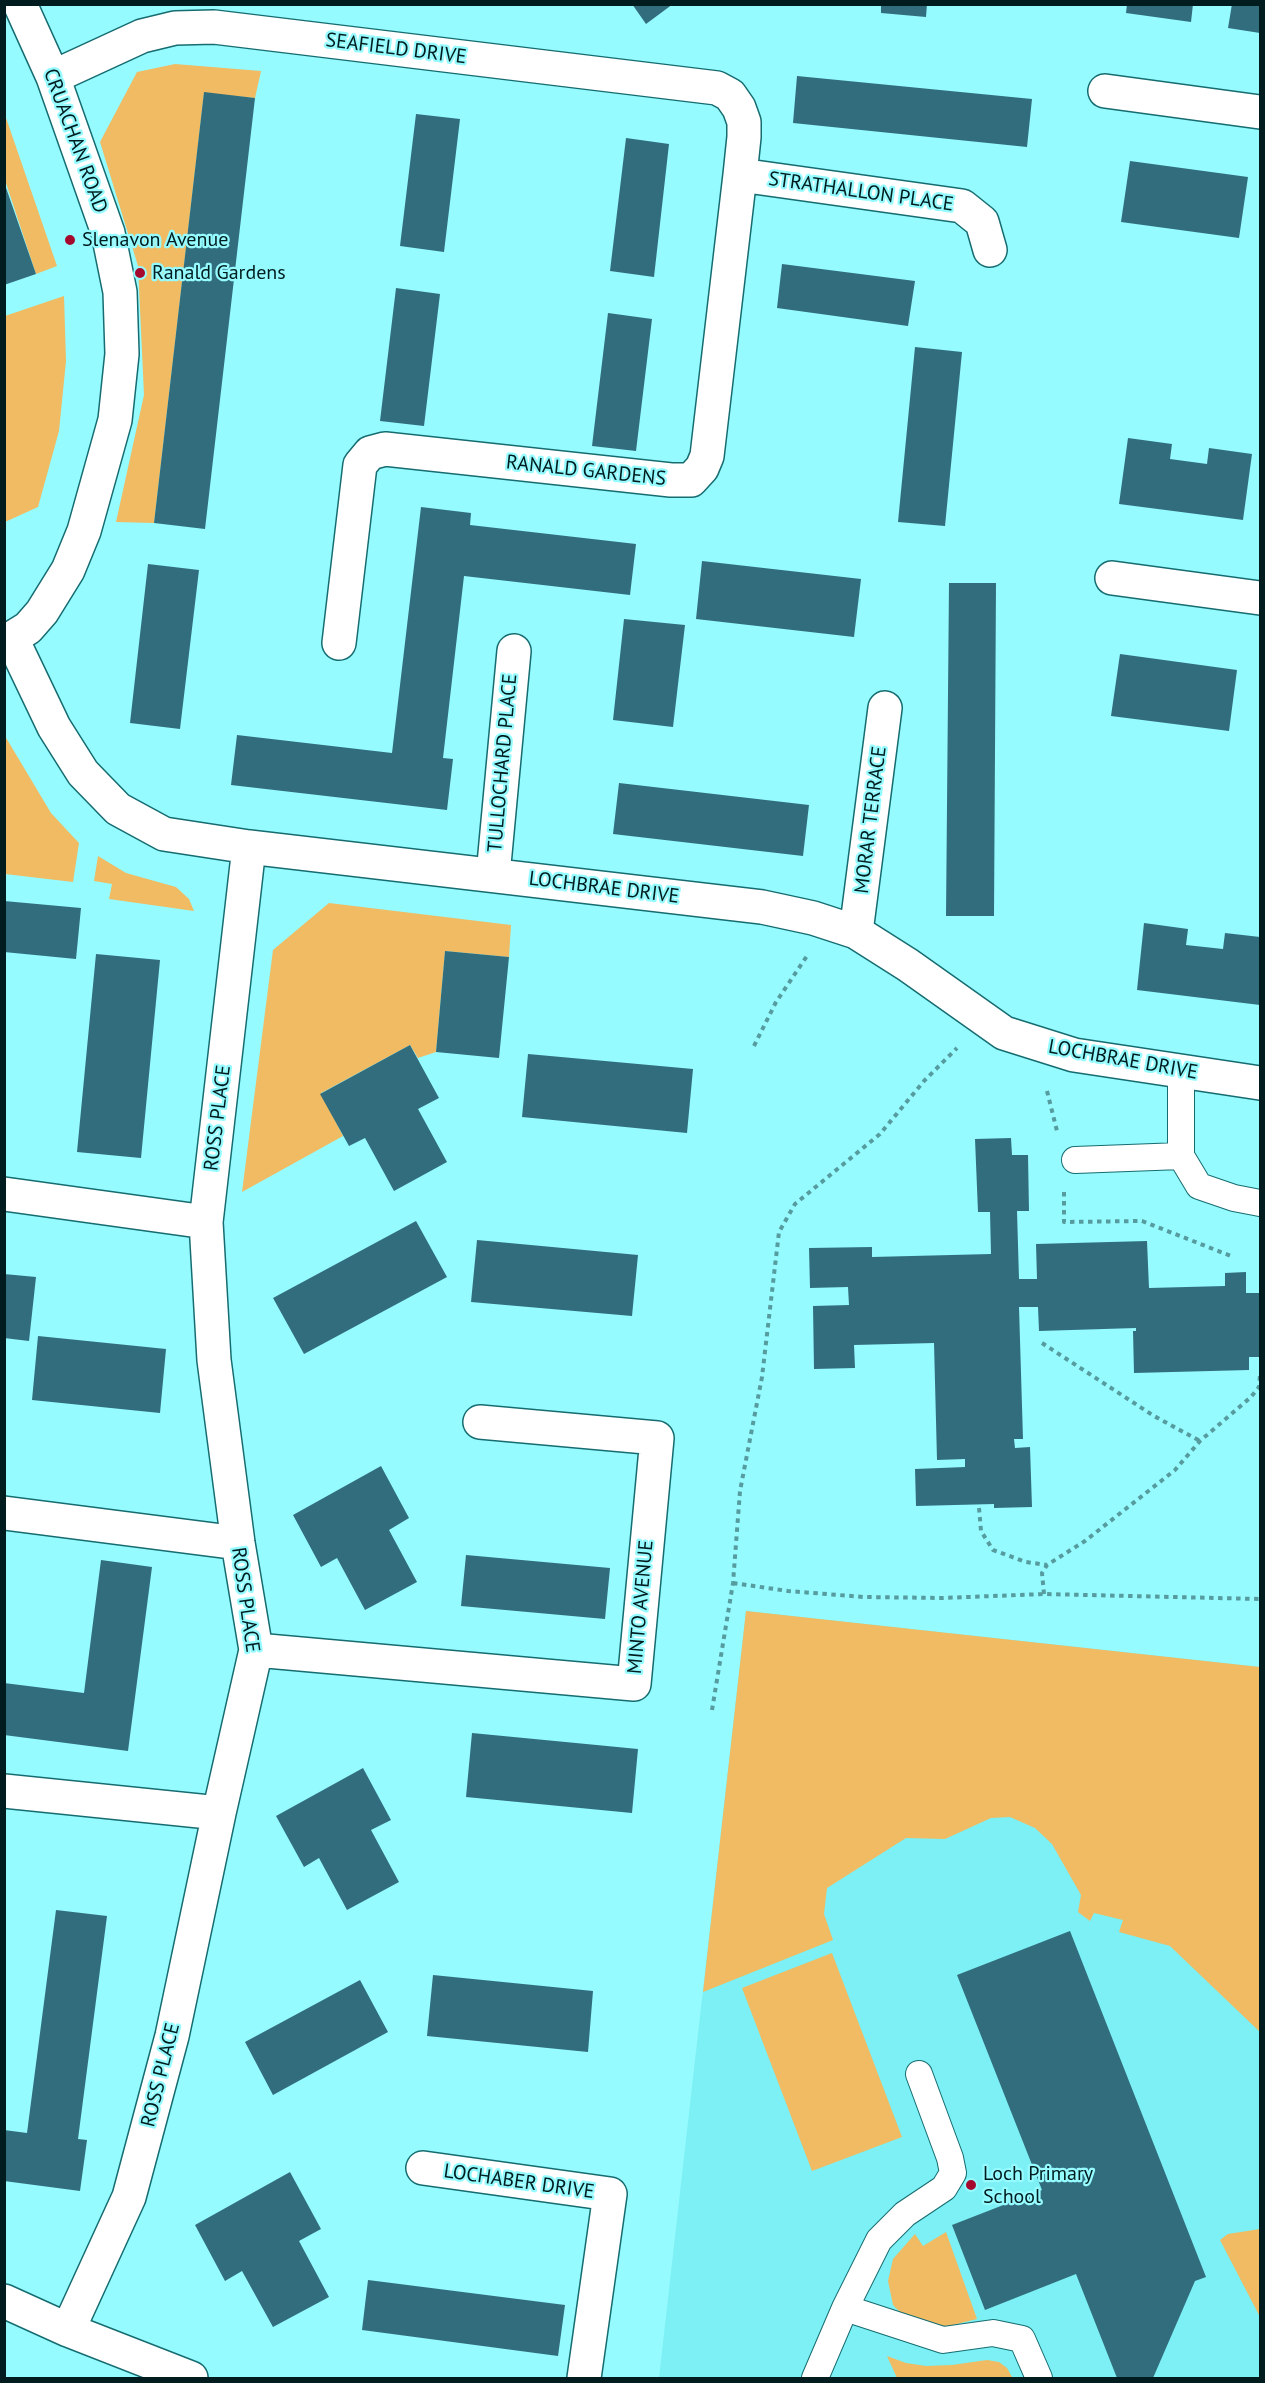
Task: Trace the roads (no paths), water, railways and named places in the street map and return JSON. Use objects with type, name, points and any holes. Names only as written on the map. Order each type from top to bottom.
[{"type":"street","name":"CRUACHAN ROAD","points":[[8,641],[28,628],[42,612],[68,570],[84,531],[115,420],[122,354],[120,292],[108,233],[53,77],[20,4]]},
{"type":"street","name":"SEAFIELD DRIVE","points":[[53,77],[142,36],[175,28],[214,27],[717,88],[730,95],[739,108]]},
{"type":"street","points":[[1106,91],[1260,112]]},
{"type":"street","name":"RANALD GARDENS","points":[[339,643],[360,465],[370,453],[385,449],[671,480],[691,480],[702,468],[707,456],[741,175],[744,129],[739,108]]},
{"type":"street","name":"STRATHALLON PLACE","points":[[741,175],[962,206],[982,222],[990,250]]},
{"type":"street","points":[[1113,578],[1260,598]]},
{"type":"street","name":"LOCHBRAE DRIVE","points":[[8,641],[54,727],[83,773],[118,809],[164,834],[249,847],[762,907],[813,918],[856,932],[1004,1033],[1074,1055],[1260,1083]]},
{"type":"street","name":"TULLOCHARD PLACE","points":[[493,875],[514,651]]},
{"type":"street","name":"MORAR TERRACE","points":[[856,932],[885,708]]},
{"type":"street","name":"ROSS PLACE","points":[[68,2330],[129,2197],[172,2036],[256,1650],[238,1543],[214,1360],[206,1222],[249,847]]},
{"type":"street","points":[[4,1194],[206,1222]]},
{"type":"street","name":"MINTO AVENUE","points":[[256,1650],[634,1684],[657,1438],[480,1422]]},
{"type":"street","points":[[4,1513],[238,1543]]},
{"type":"street","points":[[4,1791],[219,1813]]},
{"type":"street","name":"LOCHABER DRIVE","points":[[423,2168],[610,2194],[584,2379]]},
{"type":"street","points":[[4,2301],[68,2330],[191,2379]]},
{"type":"lane","points":[[1181,1071],[1181,1156],[1199,1186],[1234,1198],[1260,1203]]},
{"type":"lane","points":[[1075,1160],[1181,1156]]},
{"type":"lane","points":[[814,2379],[845,2308],[879,2240],[905,2214],[944,2188],[953,2173],[951,2158],[918,2074]]},
{"type":"lane","points":[[845,2308],[943,2340],[993,2333],[1022,2339],[1039,2379]]},
{"type":"place","name":"Slenavon Avenue","points":[[70,240]]},
{"type":"place","name":"Ranald Gardens","points":[[140,273]]},
{"type":"place","name":"Loch Primary School","points":[[971,2185]]}]
